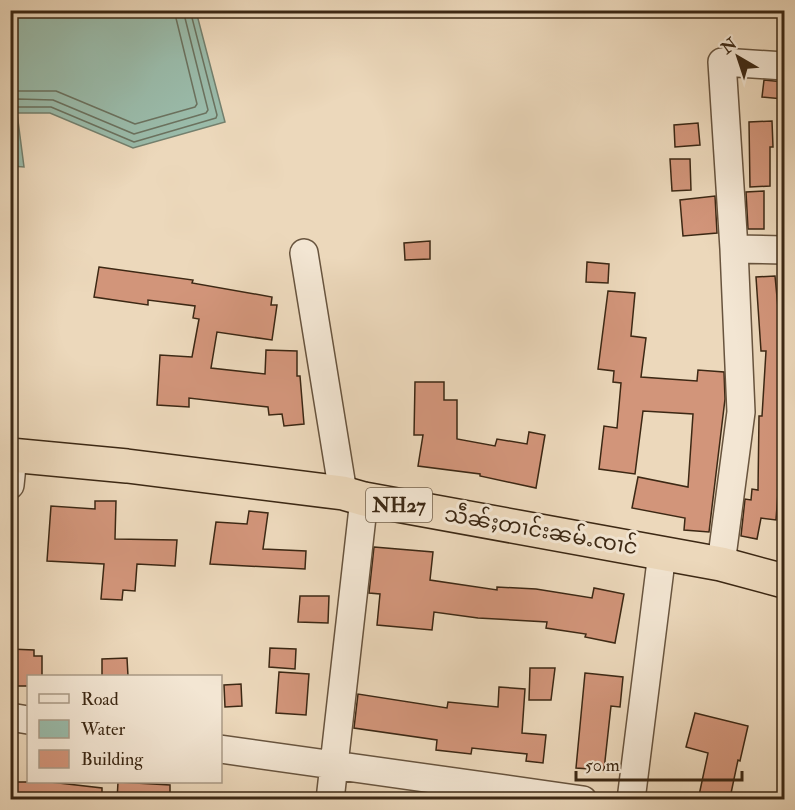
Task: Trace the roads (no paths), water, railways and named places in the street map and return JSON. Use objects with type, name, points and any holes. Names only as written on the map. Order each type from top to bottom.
[{"type":"highway","name":"သဵၼ်ႈတၢင်းၼမ်ႉၸၢင်","points":[[12,465],[127,466],[354,496],[721,564],[784,580]]},
{"type":"street","points":[[721,564],[741,412],[734,249],[722,62],[784,66]]},
{"type":"street","points":[[734,249],[784,250]]},
{"type":"street","points":[[304,253],[354,496],[330,800]]},
{"type":"street","points":[[631,800],[662,553]]},
{"type":"street","points":[[10,717],[27,720]]},
{"type":"street","points":[[222,749],[583,800]]},
{"type":"water","points":[[10,11],[196,11],[225,122],[133,148],[50,113],[17,113],[24,167],[11,166]]}]
